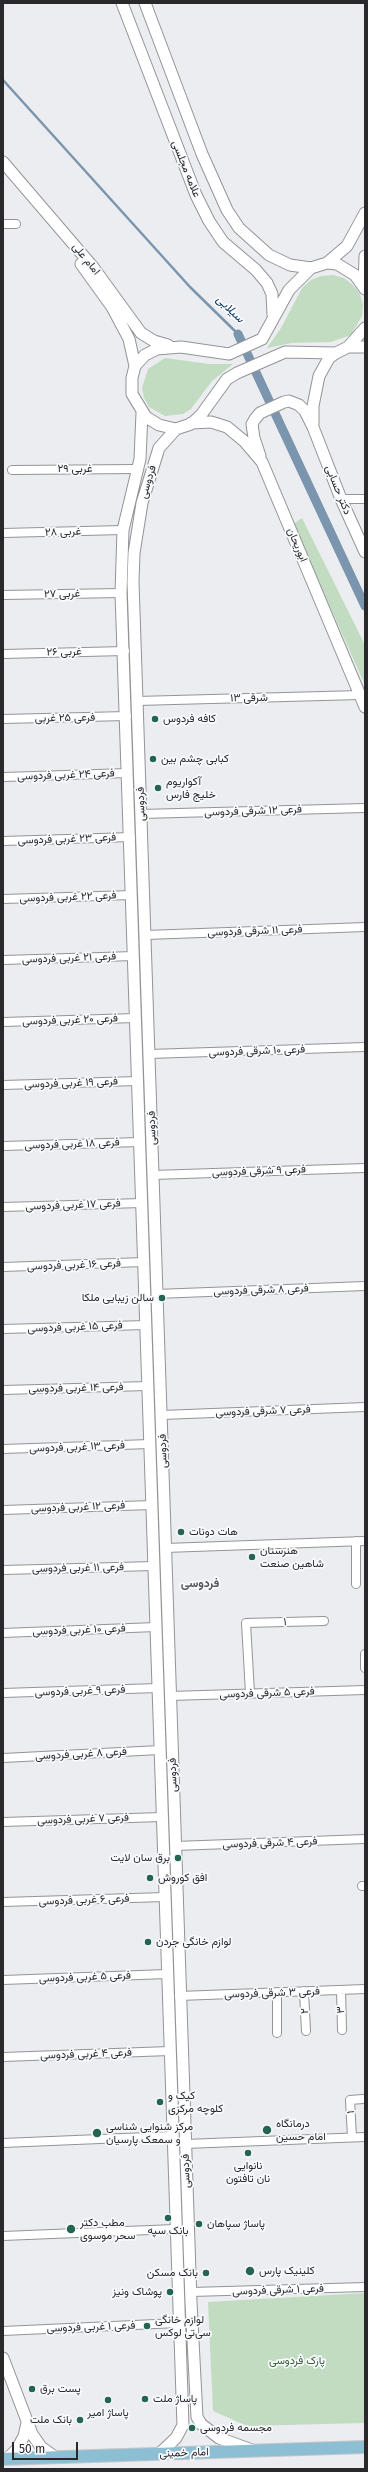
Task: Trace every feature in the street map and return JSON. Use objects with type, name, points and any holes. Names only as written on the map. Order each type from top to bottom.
[{"type":"main road","name":"علامه مجلسی","points":[[122,3],[196,195],[209,221],[223,242],[256,270],[267,283],[272,294],[273,317]]},
{"type":"main road","name":"علامه مجلسی","points":[[145,3],[202,154],[227,210],[239,228],[269,254],[290,265],[311,268]]},
{"type":"main road","name":"امام علی","points":[[3,162],[93,267],[141,333],[154,341],[172,346]]},
{"type":"main road","name":"امام علی","points":[[3,171],[87,272],[112,307],[129,339],[135,366]]},
{"type":"main road","points":[[336,353],[294,352],[271,356],[237,372],[222,386],[201,415],[191,424],[176,429],[159,425],[142,413],[132,394],[132,378],[135,366],[145,355],[157,349],[172,346],[229,354],[262,339],[289,290],[311,268],[327,263],[347,246],[365,213]]},
{"type":"main road","points":[[364,287],[365,256]]},
{"type":"main road","points":[[327,263],[337,264],[349,271],[364,287]]},
{"type":"main road","points":[[313,426],[313,406],[319,376],[329,358],[348,347],[365,328]]},
{"type":"main road","points":[[348,347],[365,347]]},
{"type":"main road","points":[[262,462],[254,438],[252,424],[260,413],[284,402],[294,402],[305,411],[313,426]]},
{"type":"main road","name":"فردوسی","points":[[142,413],[143,430],[137,469],[123,530],[121,593],[127,716],[178,2323],[183,2425],[176,2438],[159,2454]]},
{"type":"main road","name":"ابوریحان","points":[[191,424],[201,421],[227,427],[244,441],[262,462],[365,707]]},
{"type":"main road","name":"دکتر حسابی","points":[[313,426],[341,499],[365,552]]},
{"type":"main road","name":"فردوسی","points":[[176,429],[159,448],[142,503],[134,553],[134,592],[146,935],[156,1294],[162,1414],[165,1548],[191,2292],[197,2417],[208,2430],[219,2438],[253,2451]]},
{"type":"main road","points":[[121,593],[134,592]]},
{"type":"main road","points":[[135,980],[147,980]]},
{"type":"main road","points":[[161,1780],[173,1781]]},
{"type":"main road","points":[[3,2358],[27,2422],[41,2447],[55,2457]]},
{"type":"main road","points":[[182,2403],[189,2408],[196,2402]]},
{"type":"main road","points":[[5,2459],[20,2442],[27,2422]]},
{"type":"main road","name":"امام خمینی","points":[[5,2459],[365,2447]]},
{"type":"street","points":[[3,224],[16,224]]},
{"type":"street","name":"۲۹ غربی","points":[[12,470],[137,469]]},
{"type":"street","points":[[341,499],[365,498]]},
{"type":"street","name":"۲۸ غربی","points":[[3,533],[123,530]]},
{"type":"street","name":"۲۷ غربی","points":[[3,595],[121,593]]},
{"type":"street","name":"۲۶ غربی","points":[[3,654],[124,652]]},
{"type":"street","name":"۱۳ شرقی","points":[[137,700],[360,695]]},
{"type":"street","name":"فرعی ۲۵ غربی","points":[[3,719],[127,716]]},
{"type":"street","name":"فرعی ۲۴ غربی فردوسی","points":[[3,778],[128,773]]},
{"type":"street","name":"فرعی ۱۲ شرقی فردوسی","points":[[141,814],[365,808]]},
{"type":"street","name":"فرعی ۲۳ غربی فردوسی","points":[[3,841],[130,837]]},
{"type":"street","name":"فرعی ۲۲ غربی فردوسی","points":[[3,899],[132,895]]},
{"type":"street","name":"فرعی ۱۱ شرقی فردوسی","points":[[146,935],[365,927]]},
{"type":"street","name":"فرعی ۲۱ غربی فردوسی","points":[[3,960],[134,956]]},
{"type":"street","name":"فرعی ۲۰ غربی فردوسی","points":[[3,1022],[136,1018]]},
{"type":"street","name":"فرعی ۱۰ شرقی فردوسی","points":[[149,1054],[365,1047]]},
{"type":"street","name":"فرعی ۱۹ غربی فردوسی","points":[[3,1085],[138,1082]]},
{"type":"street","name":"فرعی ۱۸ غربی فردوسی","points":[[3,1146],[140,1142]]},
{"type":"street","name":"فرعی ۹ شرقی فردوسی","points":[[153,1175],[365,1168]]},
{"type":"street","name":"فرعی ۱۷ غربی فردوسی","points":[[3,1207],[142,1203]]},
{"type":"street","name":"فرعی ۱۶ غربی فردوسی","points":[[3,1267],[144,1262]]},
{"type":"street","name":"فرعی ۸ شرقی فردوسی","points":[[156,1294],[365,1286]]},
{"type":"street","name":"فرعی ۱۵ غربی فردوسی","points":[[3,1329],[146,1325]]},
{"type":"street","name":"فرعی ۱۴ غربی فردوسی","points":[[3,1390],[148,1386]]},
{"type":"street","name":"فرعی ۷ شرقی فردوسی","points":[[162,1414],[365,1407]]},
{"type":"street","name":"فرعی ۱۳ غربی فردوسی","points":[[3,1449],[150,1444]]},
{"type":"street","name":"فرعی ۱۲ غربی فردوسی","points":[[3,1510],[152,1505]]},
{"type":"street","points":[[165,1548],[361,1541],[356,1584]]},
{"type":"street","name":"فرعی ۱۱ غربی فردوسی","points":[[3,1570],[154,1566]]},
{"type":"street","name":"۱","points":[[250,1693],[246,1623],[324,1621]]},
{"type":"street","name":"فرعی ۱۰ غربی فردوسی","points":[[3,1633],[156,1627]]},
{"type":"street","points":[[364,1654],[365,1668]]},
{"type":"street","name":"فرعی ۹ غربی فردوسی","points":[[3,1693],[158,1688]]},
{"type":"street","name":"فرعی ۵ شرقی فردوسی","points":[[170,1696],[365,1690]]},
{"type":"street","name":"فرعی ۸ غربی فردوسی","points":[[3,1758],[160,1750]]},
{"type":"street","name":"فرعی ۷ غربی فردوسی","points":[[3,1822],[162,1817]]},
{"type":"street","name":"فرعی ۴ شرقی فردوسی","points":[[175,1846],[365,1839]]},
{"type":"street","name":"فرعی ۶ غربی فردوسی","points":[[3,1902],[165,1897]]},
{"type":"street","name":"فرعی ۵ غربی فردوسی","points":[[3,1980],[167,1974]]},
{"type":"street","name":"فرعی ۳ شرقی فردوسی","points":[[180,1996],[365,1989]]},
{"type":"street","name":"۳","points":[[340,1990],[342,2030]]},
{"type":"street","name":"۲","points":[[304,1991],[306,2031]]},
{"type":"street","points":[[277,1992],[277,2033]]},
{"type":"street","name":"فرعی ۴ غربی فردوسی","points":[[3,2057],[170,2051]]},
{"type":"street","name":"۱","points":[[352,2137],[350,2100],[363,2099]]},
{"type":"street","points":[[3,2143],[172,2136]]},
{"type":"street","points":[[186,2144],[365,2137]]},
{"type":"street","points":[[3,2236],[175,2229]]},
{"type":"street","name":"فرعی ۱ شرقی فردوسی","points":[[191,2292],[365,2287]]},
{"type":"street","name":"فرعی ۱ غربی فردوسی","points":[[3,2331],[178,2323]]},
{"type":"green space","points":[[333,275],[344,278],[353,285],[360,294],[363,305],[362,316],[351,335],[331,342],[292,343],[267,348],[281,328],[302,288],[311,280],[321,276]]},
{"type":"green space","points":[[165,358],[209,364],[233,364],[212,381],[191,409],[183,414],[165,416],[149,407],[144,398],[142,388],[148,369]]},
{"type":"green space","points":[[302,518],[365,645],[365,685],[293,524]]},
{"type":"green space","name":"پارک فردوسی","points":[[365,2293],[365,2423],[247,2426],[213,2411],[208,2302]]},
{"type":"waterway","name":"سیلابی","points":[[3,80],[190,287],[238,334]]},
{"type":"waterway","name":"سیلابی","points":[[238,334],[365,606]]},
{"type":"place","name":"کافه فردوس","points":[[155,719]]},
{"type":"place","name":"کبابی چشم بین","points":[[153,759]]},
{"type":"place","name":"آکواریوم خلیج فارس","points":[[158,788]]},
{"type":"place","name":"سالن زیبایی ملکا","points":[[162,1298]]},
{"type":"place","name":"هات دونات","points":[[181,1532]]},
{"type":"place","name":"هنرستان شاهین صنعت","points":[[252,1557]]},
{"type":"place","name":"برق سان لایت","points":[[178,1858]]},
{"type":"place","name":"افق کوروش","points":[[150,1878]]},
{"type":"place","name":"لوازم خانگی جردن","points":[[148,1942]]},
{"type":"place","name":"کیک و کلوچه مرکزی","points":[[160,2102]]},
{"type":"place","name":"درمانگاه امام حسین","points":[[267,2130]]},
{"type":"place","name":"مرکز شنوایی شناسی و سمعک پارسیان","points":[[97,2133]]},
{"type":"place","name":"نانوایی نان تافتون","points":[[248,2153]]},
{"type":"place","name":"بانک سپه","points":[[168,2218]]},
{"type":"place","name":"پاساژ سپاهان","points":[[199,2224]]},
{"type":"place","name":"مطب دکتر سحر موسوی","points":[[71,2229]]},
{"type":"place","name":"کلینیک پارس","points":[[250,2271]]},
{"type":"place","name":"بانک مسکن","points":[[206,2273]]},
{"type":"place","name":"پوشاک ونیز","points":[[170,2292]]},
{"type":"place","name":"لوازم خانگی سی‌تی لوکس","points":[[147,2326]]},
{"type":"place","name":"پست برق","points":[[32,2389]]},
{"type":"place","name":"پاساژ ملت","points":[[145,2399]]},
{"type":"place","name":"پاساژ امیر","points":[[108,2400]]},
{"type":"place","name":"بانک ملت","points":[[80,2420]]},
{"type":"place","name":"مجسمه فردوسی","points":[[192,2428]]},
{"type":"district","name":"فردوسی","points":[[200,1584]]}]
